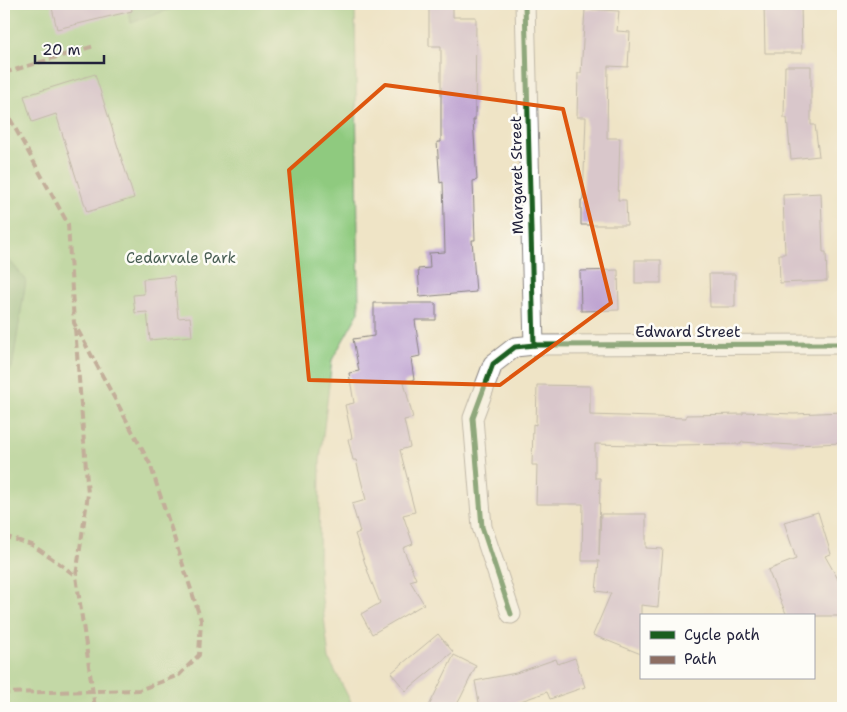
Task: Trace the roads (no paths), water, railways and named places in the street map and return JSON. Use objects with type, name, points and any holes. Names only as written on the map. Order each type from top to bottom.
[{"type":"street","name":"Margaret Street","points":[[525,4],[534,345]]},
{"type":"street","name":"Edward Street","points":[[511,614],[482,527],[473,418],[493,364],[515,347],[534,345],[843,344]]},
{"type":"park label","name":"Cedarvale Park","points":[[181,258]]}]
